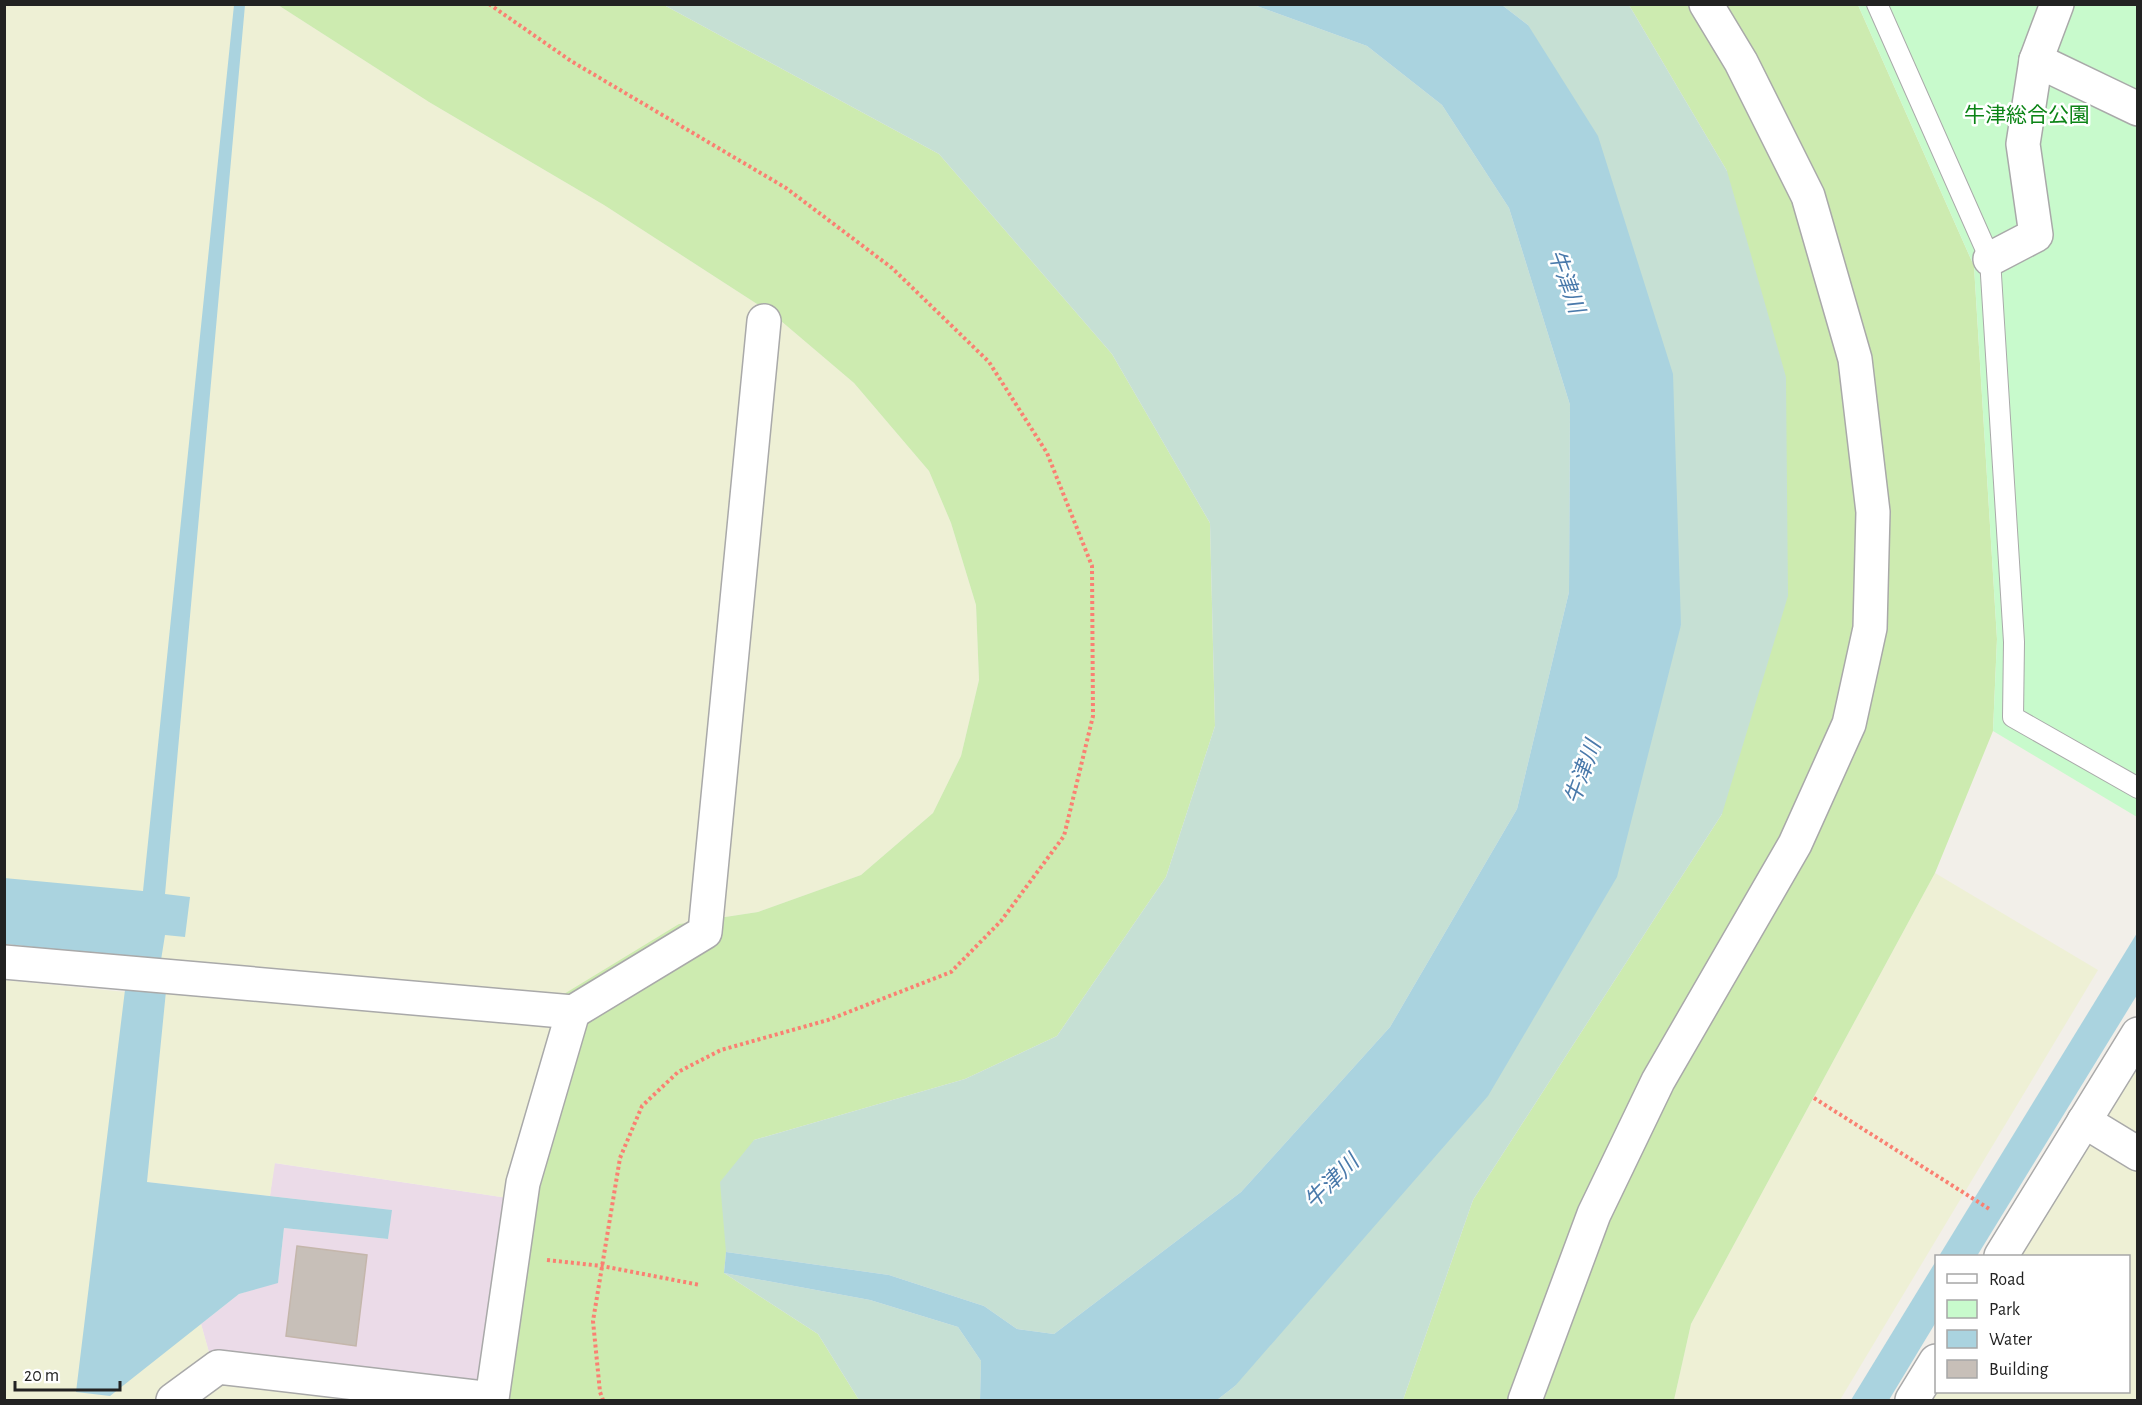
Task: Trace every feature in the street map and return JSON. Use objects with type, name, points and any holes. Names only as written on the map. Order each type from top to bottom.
[{"type":"street","points":[[1525,1401],[1604,1194],[1658,1081],[1795,844],[1849,724],[1870,628],[1873,512],[1855,359],[1808,196],[1741,62],[1706,4]]},
{"type":"street","points":[[1990,260],[2036,235],[2023,144],[2036,60],[2057,4]]},
{"type":"street","points":[[2036,60],[2138,108]]},
{"type":"street","points":[[4,962],[573,1012],[705,932],[764,321]]},
{"type":"street","points":[[173,1401],[218,1368],[492,1399],[523,1183],[573,1012]]},
{"type":"street","points":[[2002,1255],[2138,1034]]},
{"type":"street","points":[[2084,1121],[2138,1154]]},
{"type":"street","points":[[1912,1401],[1935,1363]]},
{"type":"lane","points":[[1877,4],[1990,260],[2014,642],[2013,717],[2138,788]]},
{"type":"path","points":[[489,4],[571,61],[786,188],[892,268],[989,362],[1047,453],[1092,566],[1093,716],[1064,836],[1001,921],[951,972],[828,1020],[722,1050],[678,1072],[642,1106],[620,1158],[592,1321],[603,1401]]},
{"type":"path","points":[[1814,1098],[1961,1191]]},
{"type":"path","points":[[512,1255],[602,1266],[700,1285]]},
{"type":"shaded area","points":[[274,1163],[508,1198],[483,1390],[210,1356],[201,1324],[239,1294],[278,1282],[284,1228],[388,1239],[391,1210],[270,1196]]},
{"type":"green space","points":[[4,5],[278,5],[429,102],[604,205],[774,315],[854,383],[929,471],[951,523],[976,605],[979,680],[961,756],[933,813],[861,875],[758,912],[679,924],[508,1198],[275,1163],[270,1196],[147,1182],[152,984],[5,887]]},
{"type":"green space","points":[[278,5],[664,5],[939,154],[1112,354],[1210,523],[1215,726],[1166,877],[1057,1036],[965,1079],[754,1140],[726,1252],[724,1273],[818,1334],[859,1400],[487,1400],[508,1198],[564,994],[679,924],[758,912],[861,875],[933,813],[961,756],[979,680],[976,605],[951,523],[929,471],[854,383],[774,315],[604,205],[429,102]]},
{"type":"green space","points":[[664,5],[1254,5],[1367,46],[1442,105],[1509,208],[1570,405],[1569,592],[1517,809],[1390,1027],[1241,1192],[1054,1334],[1017,1329],[984,1306],[889,1275],[726,1252],[720,1182],[754,1140],[965,1079],[1057,1036],[1166,877],[1215,726],[1210,523],[1112,354],[939,154]]},
{"type":"green space","points":[[1502,5],[1629,5],[1727,171],[1786,377],[1788,596],[1722,814],[1473,1200],[1403,1400],[1217,1400],[1235,1386],[1681,625],[1528,25]]},
{"type":"green space","points":[[1629,5],[1858,5],[1974,266],[1997,639],[1993,731],[1935,873],[1691,1324],[1674,1400],[1403,1400],[1473,1200],[1722,814],[1727,171]]},
{"type":"green space","name":"牛津総合公園","points":[[1858,5],[2137,5],[2137,817],[1993,731],[1997,639],[1974,266]]},
{"type":"green space","points":[[1935,873],[2098,970],[1840,1400],[1674,1400],[1691,1324]]},
{"type":"green space","points":[[4,980],[136,993],[91,1383],[201,1324],[210,1356],[487,1400],[5,1400]]},
{"type":"green space","points":[[2137,1062],[2137,1400],[1928,1400],[1935,1393],[2130,1393],[2130,1255],[2018,1255]]},
{"type":"green space","points":[[724,1273],[870,1300],[958,1327],[981,1361],[980,1400],[859,1400],[818,1334]]},
{"type":"water","points":[[234,5],[245,5],[165,894],[190,897],[185,937],[165,935],[161,960],[169,961],[147,1182],[392,1210],[388,1239],[284,1228],[278,1283],[239,1294],[110,1396],[76,1392],[129,957],[5,944],[4,878],[143,891]]},
{"type":"water","name":"牛津川","points":[[1254,5],[1502,5],[1528,25],[1598,136],[1673,374],[1681,625],[1617,877],[1488,1096],[1235,1386],[1217,1400],[980,1400],[981,1361],[958,1327],[870,1300],[724,1273],[726,1252],[889,1275],[984,1306],[1017,1329],[1054,1334],[1241,1192],[1390,1027],[1517,809],[1569,592],[1570,405],[1509,208],[1442,105],[1367,46]]},
{"type":"water","points":[[2137,933],[2137,995],[1978,1255],[1940,1255]]},
{"type":"water","points":[[1935,1263],[1935,1324],[1889,1400],[1851,1400]]},
{"type":"building","points":[[297,1246],[367,1255],[356,1346],[286,1336]]}]
